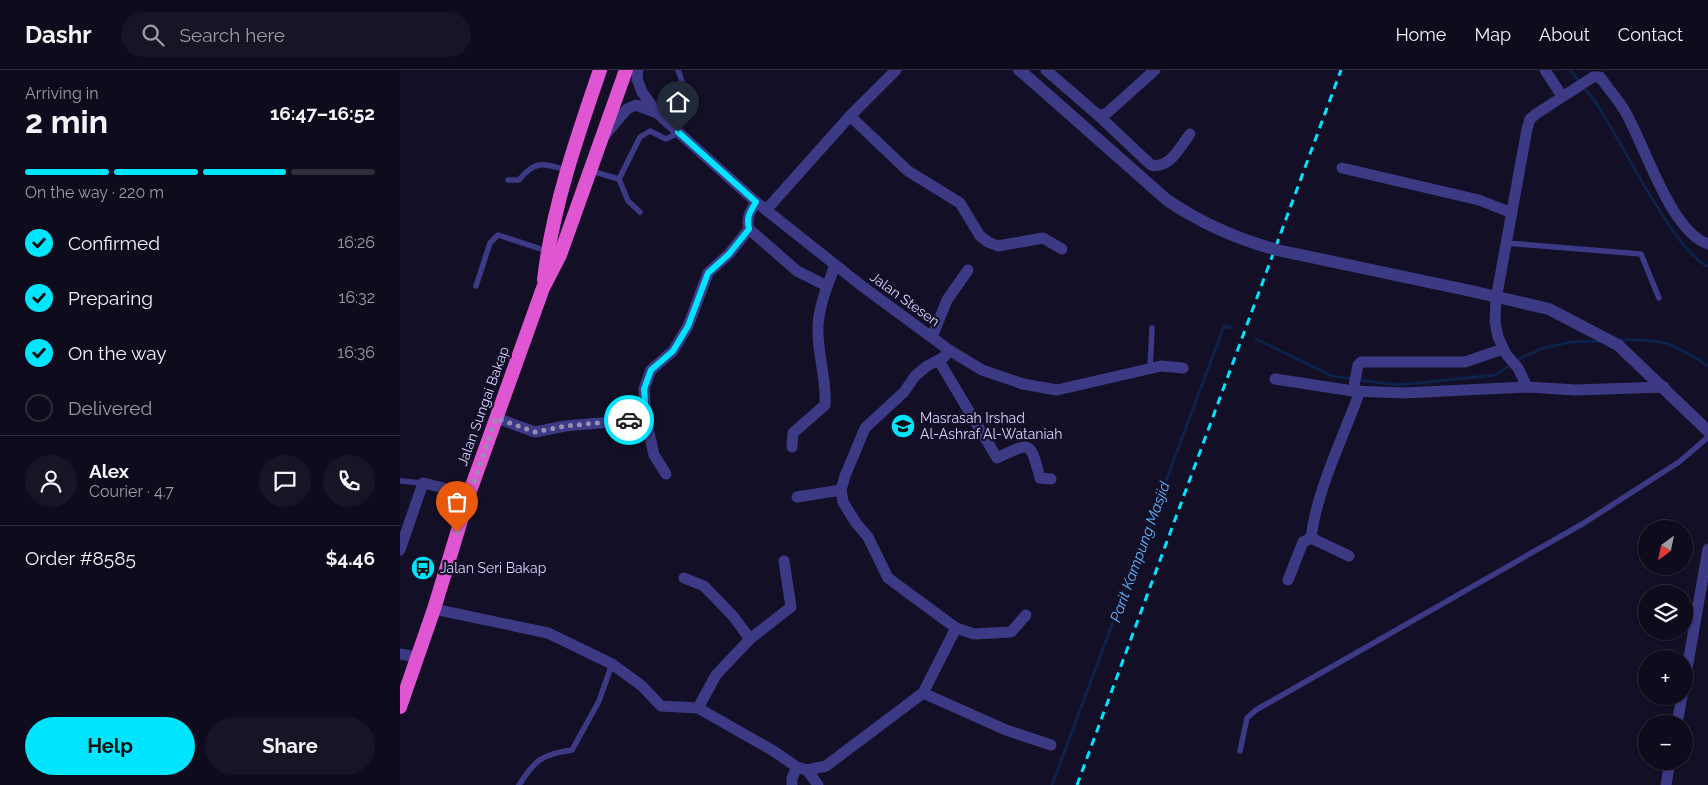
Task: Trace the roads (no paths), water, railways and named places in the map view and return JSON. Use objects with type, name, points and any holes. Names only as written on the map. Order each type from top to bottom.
[{"type":"highway","name":"Jalan Sungai Bakap","points":[[542,288],[547,251],[568,171],[600,70]]},
{"type":"highway","name":"Jalan Sungai Bakap","points":[[400,707],[434,609],[469,494],[542,288],[565,242],[605,135],[626,70]]},
{"type":"street","name":"Jalan Stesen","points":[[638,70],[637,79],[642,92],[657,113],[756,202],[835,265],[949,350],[982,370],[1022,384],[1057,390],[1161,366],[1183,368]]},
{"type":"street","points":[[766,210],[850,116],[896,70]]},
{"type":"street","points":[[1019,70],[1116,158],[1167,200],[1190,216],[1215,229],[1248,242],[1277,250],[1549,309],[1618,345],[1708,431]]},
{"type":"street","points":[[1046,70],[1151,165],[1165,165],[1190,134]]},
{"type":"street","points":[[1099,116],[1107,113],[1155,70]]},
{"type":"street","points":[[1545,70],[1562,96]]},
{"type":"street","points":[[1527,386],[1518,368],[1504,351],[1495,322],[1496,299],[1526,129],[1530,119],[1591,76],[1600,77],[1624,109],[1650,167],[1679,219],[1698,241],[1708,244]]},
{"type":"street","name":"Jalan Stesen","points":[[605,135],[627,109],[636,106],[657,113]]},
{"type":"street","points":[[850,116],[908,171],[960,203],[980,236],[988,242],[998,246],[1043,238],[1062,249]]},
{"type":"street","points":[[1342,168],[1479,200],[1512,213]]},
{"type":"street","points":[[756,202],[749,212],[747,221],[749,229],[797,271],[828,286]]},
{"type":"street","points":[[666,474],[654,455],[646,418],[644,389],[651,370],[673,351],[688,326],[708,273],[729,254],[749,229]]},
{"type":"street","points":[[792,447],[793,433],[825,405],[826,393],[818,328],[835,265]]},
{"type":"street","points":[[932,337],[948,300],[968,270]]},
{"type":"street","points":[[949,350],[939,361],[927,366],[915,376],[904,392],[865,428],[854,451],[841,490],[843,502],[856,523],[868,537],[888,578],[956,628],[974,634],[1011,632],[1026,615]]},
{"type":"street","points":[[1311,538],[1313,524],[1361,362],[1465,362],[1504,351]]},
{"type":"street","points":[[939,361],[997,458],[1020,446],[1029,446],[1033,450],[1040,478],[1051,479]]},
{"type":"street","points":[[1275,379],[1356,384],[1404,394],[1527,386],[1576,390],[1664,387]]},
{"type":"street","points":[[496,418],[535,432],[565,426],[646,418]]},
{"type":"street","points":[[400,550],[423,483],[469,494]]},
{"type":"street","points":[[797,497],[841,490]]},
{"type":"street","points":[[1311,538],[1349,556]]},
{"type":"street","points":[[1288,580],[1303,542],[1311,538]]},
{"type":"street","points":[[1690,650],[1708,549]]},
{"type":"street","points":[[698,708],[716,675],[750,638],[791,607],[784,561]]},
{"type":"street","points":[[684,578],[704,586],[733,616],[750,638]]},
{"type":"street","points":[[434,609],[548,633],[612,664],[642,686],[661,706],[698,708],[802,768],[818,785]]},
{"type":"street","points":[[792,785],[792,778],[802,768],[826,766],[923,693],[956,628]]},
{"type":"street","points":[[400,654],[416,657]]},
{"type":"street","points":[[923,693],[1006,730],[1051,745]]},
{"type":"street","points":[[1666,785],[1668,770]]},
{"type":"lane","points":[[657,113],[682,81],[678,70]]},
{"type":"lane","points":[[640,212],[628,201],[619,179],[640,137],[650,131],[666,139],[678,132]]},
{"type":"lane","points":[[508,180],[519,180],[529,168],[536,164],[549,165],[568,171]]},
{"type":"lane","points":[[592,171],[619,179]]},
{"type":"lane","points":[[476,286],[490,243],[498,235],[547,251]]},
{"type":"lane","points":[[1506,243],[1641,254],[1659,298]]},
{"type":"lane","points":[[1150,369],[1152,328]]},
{"type":"lane","points":[[1240,751],[1247,718],[1256,710],[1584,523],[1679,462],[1708,437]]},
{"type":"lane","points":[[400,480],[423,483]]},
{"type":"lane","points":[[519,785],[532,764],[543,756],[572,750],[599,701],[612,664]]},
{"type":"waterway","points":[[1570,70],[1596,103],[1664,218],[1695,257],[1708,266]]},
{"type":"waterway","name":"Parit Kampung Masjid","points":[[1052,785],[1224,326],[1232,328]]},
{"type":"waterway","name":"Parit Kampung Masjid","points":[[1256,339],[1332,376],[1352,379]]},
{"type":"waterway","name":"Parit Kampung Masjid","points":[[1617,340],[1644,340],[1665,343],[1708,366]]},
{"type":"waterway","name":"Parit Kampung Masjid","points":[[1358,380],[1398,385],[1495,375],[1523,357],[1544,348],[1571,342],[1601,341]]},
{"type":"railway","points":[[1077,785],[1341,70]]},
{"type":"place","name":"Masrasah Irshad Al-Ashraf Al-Wataniah","points":[[903,426]]},
{"type":"place","name":"Jalan Seri Bakap","points":[[423,568]]}]
